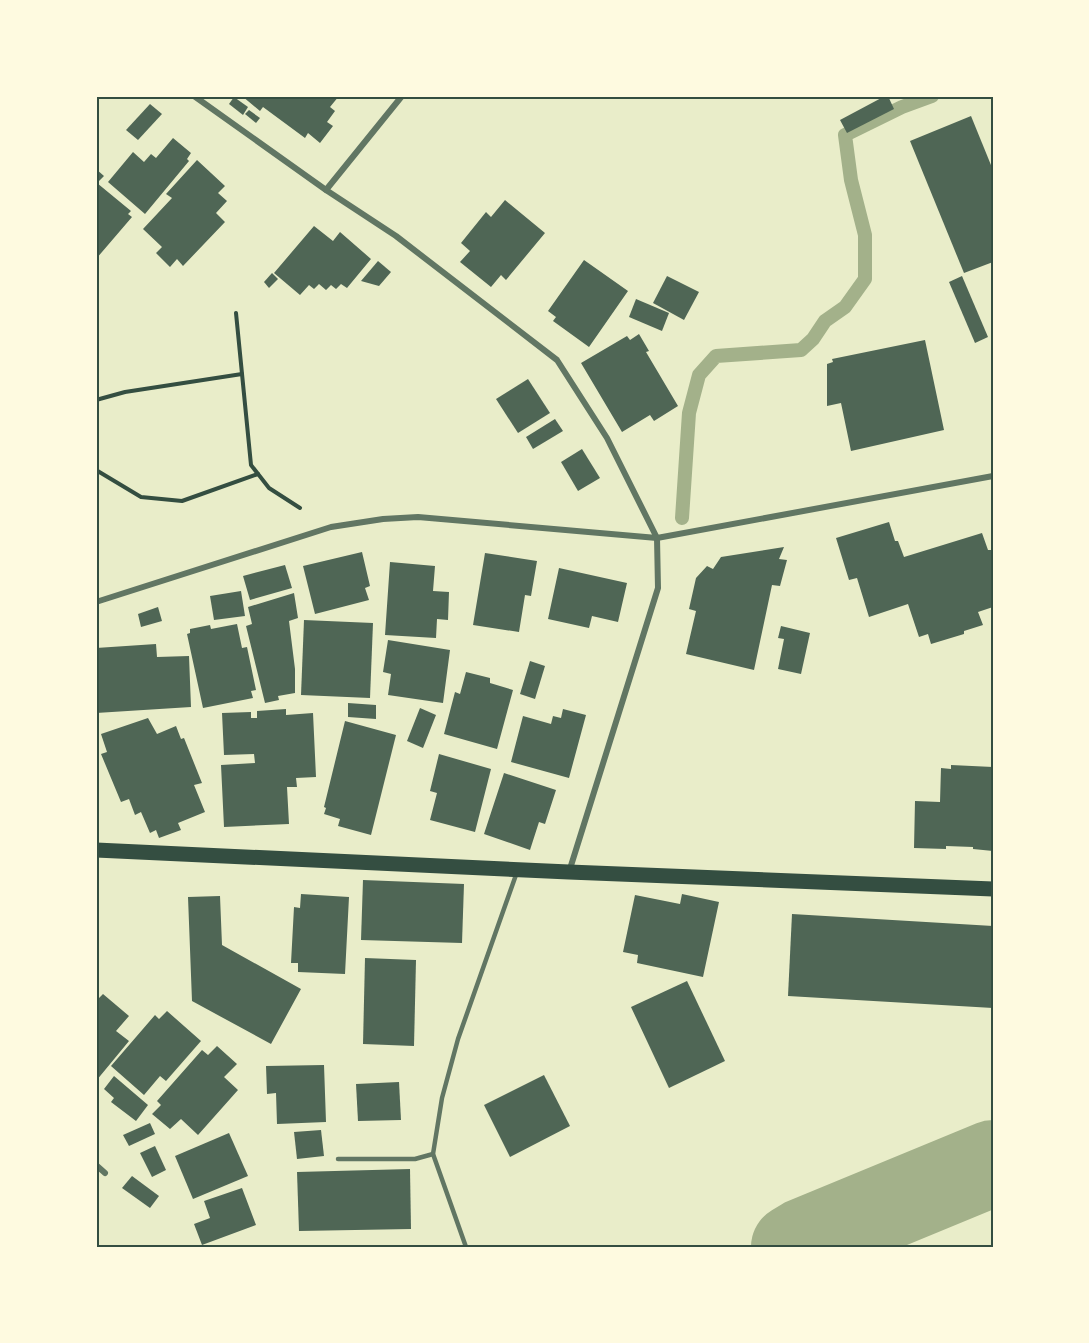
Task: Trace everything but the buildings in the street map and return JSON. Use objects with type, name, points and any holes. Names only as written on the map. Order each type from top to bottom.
[{"type":"main road","points":[[96,850],[993,889]]},
{"type":"street","points":[[194,96],[326,190],[396,236],[557,360],[607,438],[657,538],[658,588],[569,872]]},
{"type":"street","points":[[326,190],[402,96]]},
{"type":"street","points":[[96,602],[331,527],[383,519],[418,517],[657,538],[993,476]]},
{"type":"street","points":[[96,1165],[105,1173]]},
{"type":"lane","points":[[466,1247],[434,1154],[442,1098],[458,1039],[518,870]]},
{"type":"lane","points":[[338,1159],[415,1159],[434,1154]]},
{"type":"path","points":[[236,313],[251,465],[269,488],[331,527]]},
{"type":"path","points":[[96,400],[125,392],[242,374]]},
{"type":"path","points":[[96,470],[141,497],[182,501],[258,474]]},
{"type":"waterway","points":[[682,518],[689,413],[699,375],[716,356],[801,350],[813,339],[825,321],[845,307],[865,279],[865,235],[851,180],[845,135],[902,107],[932,96]]},
{"type":"waterway","points":[[794,1247],[993,1163]]}]
